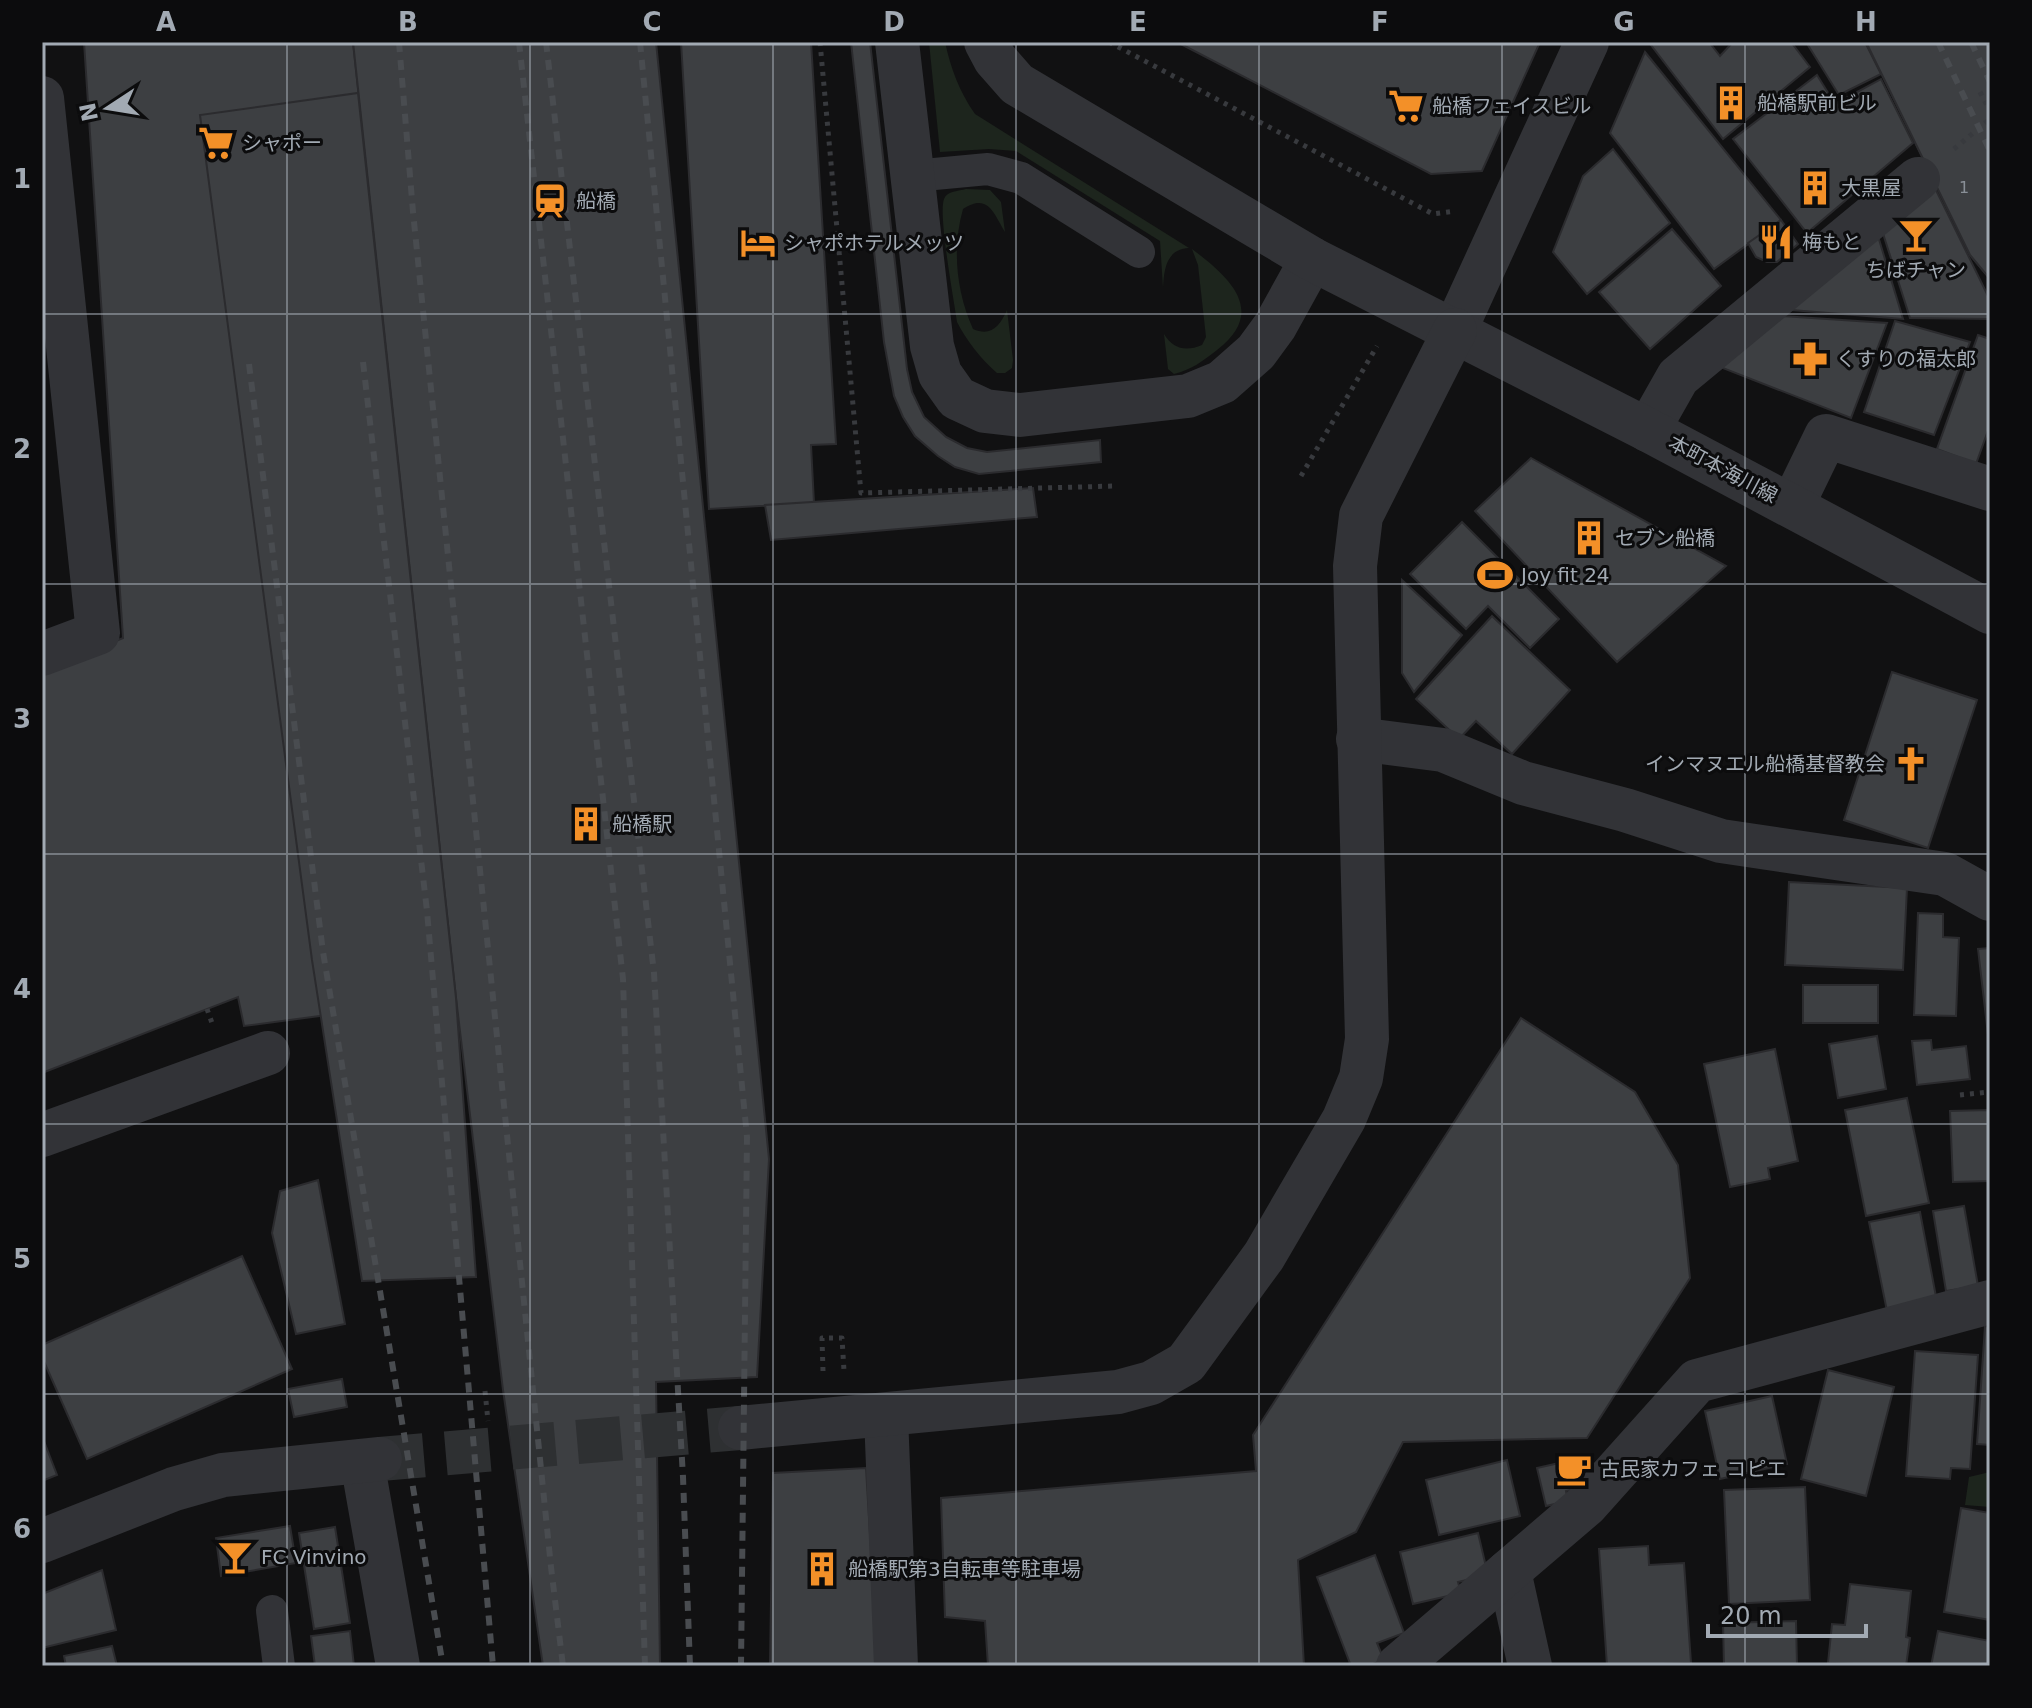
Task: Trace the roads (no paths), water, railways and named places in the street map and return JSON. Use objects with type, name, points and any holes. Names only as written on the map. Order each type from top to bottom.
[{"type":"street","points":[[897,42],[932,346],[940,374],[957,398],[985,411],[1020,415],[1188,396],[1222,382],[1256,352],[1275,326],[1312,259]]},
{"type":"street","name":"本町本海川線","points":[[986,42],[995,59],[1017,84],[1312,259],[1648,430],[1990,612]]},
{"type":"street","points":[[740,1428],[1118,1392],[1151,1383],[1186,1363],[1264,1256],[1344,1119],[1361,1078],[1367,1039],[1355,566],[1361,516],[1455,330],[1587,42]]},
{"type":"street","points":[[42,654],[98,633],[43,117]]},
{"type":"street","points":[[1648,430],[1678,377],[1918,179]]},
{"type":"street","points":[[1792,506],[1826,436],[1990,489]]},
{"type":"street","points":[[1358,739],[1443,750],[1523,783],[1625,810],[1721,841],[1945,874],[1990,899]]},
{"type":"street","points":[[42,1135],[268,1053]]},
{"type":"street","points":[[1398,1666],[1586,1505],[1697,1381],[1990,1302]]},
{"type":"street","points":[[886,1416],[896,1666]]},
{"type":"street","points":[[42,1541],[174,1489],[223,1475],[371,1460],[398,1666]]},
{"type":"street","points":[[1509,1571],[1530,1666]]},
{"type":"lane","points":[[913,176],[988,169],[1021,178],[1139,252]]},
{"type":"lane","points":[[272,1611],[279,1666]]},
{"type":"tunnel","points":[[380,1459],[740,1428]]},
{"type":"railway","points":[[399,42],[413,212],[563,1666]]},
{"type":"railway","points":[[519,42],[623,979],[645,1666]]},
{"type":"railway","points":[[546,42],[654,973],[683,1477],[690,1666]]},
{"type":"railway","points":[[640,42],[747,1137],[741,1666]]},
{"type":"railway","points":[[1938,42],[1990,151]]},
{"type":"railway","points":[[1971,42],[1990,82]]},
{"type":"railway","points":[[363,362],[427,911],[493,1666]]},
{"type":"railway","points":[[249,364],[323,952],[443,1666]]},
{"type":"place","name":"船橋駅前ビル","points":[[1731,103]]},
{"type":"place","name":"船橋フェイスビル","points":[[1406,106]]},
{"type":"place","name":"シャポー","points":[[216,143]]},
{"type":"place","name":"大黒屋","points":[[1815,188]]},
{"type":"place","name":"船橋","points":[[550,201]]},
{"type":"place","name":"ちばチャン","points":[[1916,235]]},
{"type":"place","name":"梅もと","points":[[1776,242]]},
{"type":"place","name":"シャポホテルメッツ","points":[[758,243]]},
{"type":"place","name":"くすりの福太郎","points":[[1810,359]]},
{"type":"place","name":"セブン船橋","points":[[1589,538]]},
{"type":"place","name":"Joy fit 24","points":[[1495,575]]},
{"type":"place","name":"インマヌエル船橋基督教会","points":[[1911,764]]},
{"type":"place","name":"船橋駅","points":[[586,824]]},
{"type":"place","name":"古民家カフェ コピエ","points":[[1574,1469]]},
{"type":"place","name":"FC Vinvino","points":[[235,1557]]},
{"type":"place","name":"船橋駅第3自転車等駐車場","points":[[822,1569]]}]
